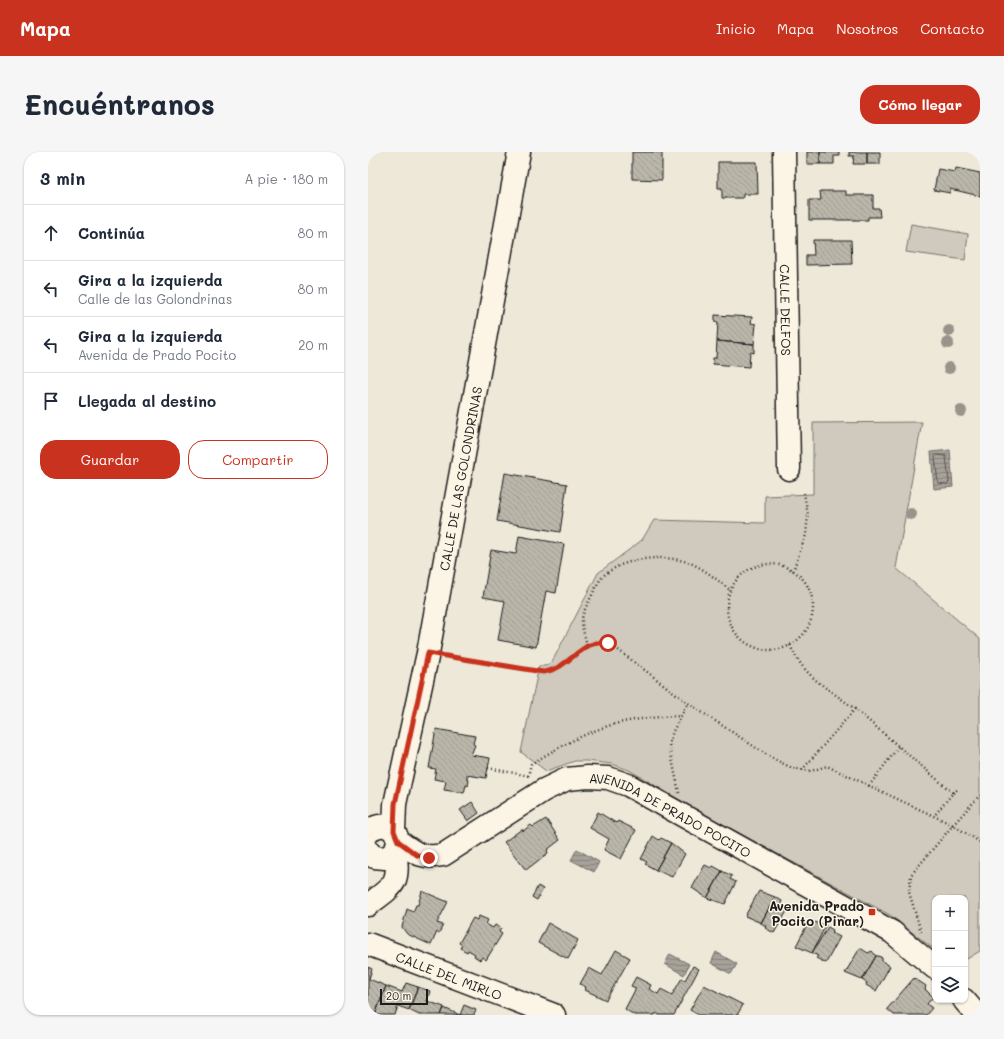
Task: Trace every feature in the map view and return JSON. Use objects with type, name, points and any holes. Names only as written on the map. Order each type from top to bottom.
[{"type":"street","name":"CALLE DE LAS GOLONDRINAS","points":[[376,899],[395,883],[398,869],[387,836],[428,653],[519,152]]},
{"type":"street","name":"CALLE DELFOS","points":[[784,152],[789,469]]},
{"type":"street","name":"AVENIDA DE PRADO POCITO","points":[[387,836],[417,855],[429,858],[443,855],[544,790],[567,779],[588,777],[608,778],[628,785],[892,932],[934,967]]},
{"type":"street","points":[[371,854],[386,858],[387,836]]},
{"type":"street","points":[[371,854],[384,872],[376,899]]},
{"type":"street","name":"CALLE DEL MIRLO","points":[[368,944],[554,1015]]},
{"type":"street","points":[[966,1003],[976,1015]]},
{"type":"path","points":[[793,571],[806,535],[808,515],[804,493]]},
{"type":"path","points":[[587,645],[582,620],[583,614],[597,585],[606,573],[622,565],[642,560],[667,560],[688,563],[705,570],[730,590]]},
{"type":"path","points":[[773,564],[793,571],[806,585],[810,594],[812,608],[810,623],[805,632],[790,645],[781,649],[770,650],[750,645],[741,639],[729,622],[727,600],[730,590],[743,574],[752,568],[773,564]]},
{"type":"path","points":[[428,653],[543,672],[553,671],[564,665],[587,645],[598,641],[608,643],[688,703],[770,757],[792,768],[802,770],[811,771],[827,766],[953,825],[980,842]]},
{"type":"path","points":[[790,645],[797,660],[825,689],[854,709],[953,792]]},
{"type":"path","points":[[680,797],[669,744],[673,731],[688,703]]},
{"type":"path","points":[[802,770],[854,709]]},
{"type":"path","points":[[528,776],[531,764],[561,746],[604,727],[648,718],[681,716]]},
{"type":"path","points":[[869,786],[899,746]]},
{"type":"path","points":[[488,768],[535,777]]},
{"type":"path","points":[[934,816],[953,792],[958,789]]},
{"type":"path","points":[[921,936],[921,931],[909,892],[911,875],[939,840],[980,796]]},
{"type":"shaded area","points":[[911,224],[968,234],[965,260],[906,252]]},
{"type":"shaded area","points":[[922,422],[896,568],[980,639],[980,951],[968,958],[968,895],[932,895],[932,948],[890,915],[695,809],[629,770],[612,764],[575,761],[546,771],[521,752],[539,666],[546,666],[552,662],[598,573],[642,540],[654,520],[765,523],[765,496],[813,494],[813,423]]},
{"type":"water","points":[[950,450],[953,487],[934,489],[931,452]]},
{"type":"water","points":[[577,849],[599,862],[594,872],[571,860]]},
{"type":"water","points":[[716,952],[737,964],[731,974],[711,963]]},
{"type":"water","points":[[670,954],[689,964],[684,975],[665,964]]},
{"type":"building","points":[[632,152],[662,152],[662,180],[632,179]]},
{"type":"building","points":[[807,152],[820,152],[820,164],[807,164]]},
{"type":"building","points":[[820,152],[839,152],[839,156],[834,156],[834,164],[820,164]]},
{"type":"building","points":[[849,152],[867,152],[867,164],[853,164],[854,156],[849,156]]},
{"type":"building","points":[[867,152],[880,152],[880,164],[867,164]]},
{"type":"building","points":[[718,162],[757,162],[758,194],[743,194],[743,198],[722,198],[722,188],[718,188]]},
{"type":"building","points":[[956,168],[980,173],[980,196],[950,189],[950,193],[934,190],[938,169],[955,172]]},
{"type":"building","points":[[820,191],[846,191],[846,195],[873,195],[873,208],[879,208],[880,217],[868,217],[868,220],[809,220],[809,200],[821,200]]},
{"type":"building","points":[[813,240],[851,240],[852,264],[806,265],[806,255],[814,255]]},
{"type":"building","points":[[715,315],[752,317],[751,323],[756,324],[754,344],[717,341],[718,322],[715,322]]},
{"type":"building","points":[[717,341],[754,344],[754,353],[750,352],[749,367],[713,364],[713,358],[716,358]]},
{"type":"building","points":[[505,473],[567,484],[560,532],[497,521]]},
{"type":"building","points":[[519,536],[564,544],[556,593],[546,591],[536,647],[498,640],[505,601],[483,597],[491,550],[516,554]]},
{"type":"building","points":[[436,729],[475,736],[473,744],[475,745],[471,755],[490,758],[486,778],[467,775],[467,779],[469,780],[468,786],[466,785],[464,793],[444,790],[446,781],[434,779],[436,769],[429,768]]},
{"type":"building","points":[[472,802],[479,813],[468,821],[460,810]]},
{"type":"building","points":[[598,812],[616,823],[618,821],[636,830],[621,859],[604,850],[609,839],[590,828]]},
{"type":"building","points":[[546,819],[560,840],[547,850],[548,853],[526,870],[504,842],[522,829],[523,831],[531,825],[533,827]]},
{"type":"building","points":[[653,836],[659,840],[661,838],[671,843],[656,870],[645,864],[647,862],[641,859]]},
{"type":"building","points":[[671,843],[685,854],[672,877],[656,870]]},
{"type":"building","points":[[705,865],[711,868],[713,866],[722,871],[707,898],[692,888]]},
{"type":"building","points":[[722,871],[732,876],[730,879],[736,882],[725,904],[707,898]]},
{"type":"building","points":[[538,886],[543,889],[537,900],[532,897]]},
{"type":"building","points":[[422,891],[448,902],[437,923],[443,925],[439,933],[437,932],[431,945],[407,934],[402,927],[407,909],[413,912],[416,905],[418,905]]},
{"type":"building","points":[[759,891],[775,897],[761,923],[745,916]]},
{"type":"building","points":[[775,897],[782,901],[781,904],[789,908],[774,933],[765,928],[766,926],[761,923]]},
{"type":"building","points":[[479,916],[488,920],[486,924],[493,928],[495,925],[501,928],[499,932],[502,934],[486,960],[482,957],[480,960],[474,956],[475,954],[460,948],[462,945],[459,943],[473,918],[477,920]]},
{"type":"building","points":[[809,921],[826,925],[812,953],[796,946]]},
{"type":"building","points":[[548,923],[578,940],[568,959],[538,943]]},
{"type":"building","points":[[828,927],[833,930],[832,933],[840,937],[826,963],[816,958],[818,956],[812,953]]},
{"type":"building","points":[[860,948],[868,953],[872,951],[876,956],[862,980],[845,973]]},
{"type":"building","points":[[616,950],[630,958],[606,1000],[585,990],[586,987],[580,984],[589,968],[602,975]]},
{"type":"building","points":[[876,956],[882,958],[882,961],[890,966],[876,991],[866,985],[867,983],[862,980]]},
{"type":"building","points":[[693,966],[699,969],[674,1015],[659,1015],[656,1013],[655,1015],[634,1015],[625,1009],[636,988],[631,986],[636,977],[651,985],[649,989],[658,994],[661,989],[672,995],[682,978],[685,980]]},
{"type":"building","points":[[368,967],[372,969],[369,979],[386,986],[375,1015],[368,1015]]},
{"type":"building","points":[[914,978],[926,986],[925,989],[932,996],[927,1004],[932,1008],[926,1015],[894,1015],[887,1009]]},
{"type":"building","points":[[406,983],[418,987],[409,1010],[398,1006],[395,1015],[375,1015],[386,986],[402,992]]},
{"type":"building","points":[[704,985],[743,1005],[737,1015],[699,1015],[690,1010]]},
{"type":"building","points":[[418,987],[430,991],[427,1001],[444,1007],[441,1015],[419,1015],[409,1010]]},
{"type":"building","points":[[464,1005],[476,1010],[474,1015],[460,1015]]},
{"type":"building","points":[[444,1008],[460,1015],[441,1015]]},
{"type":"place","name":"Avenida Prado Pocito (Pinar)","points":[[872,912]]},
{"type":"route","points":[[429,858],[417,855],[409,850],[398,841],[394,831],[395,804],[428,653],[543,672],[553,671],[564,665],[587,645],[598,641],[608,643]]}]
